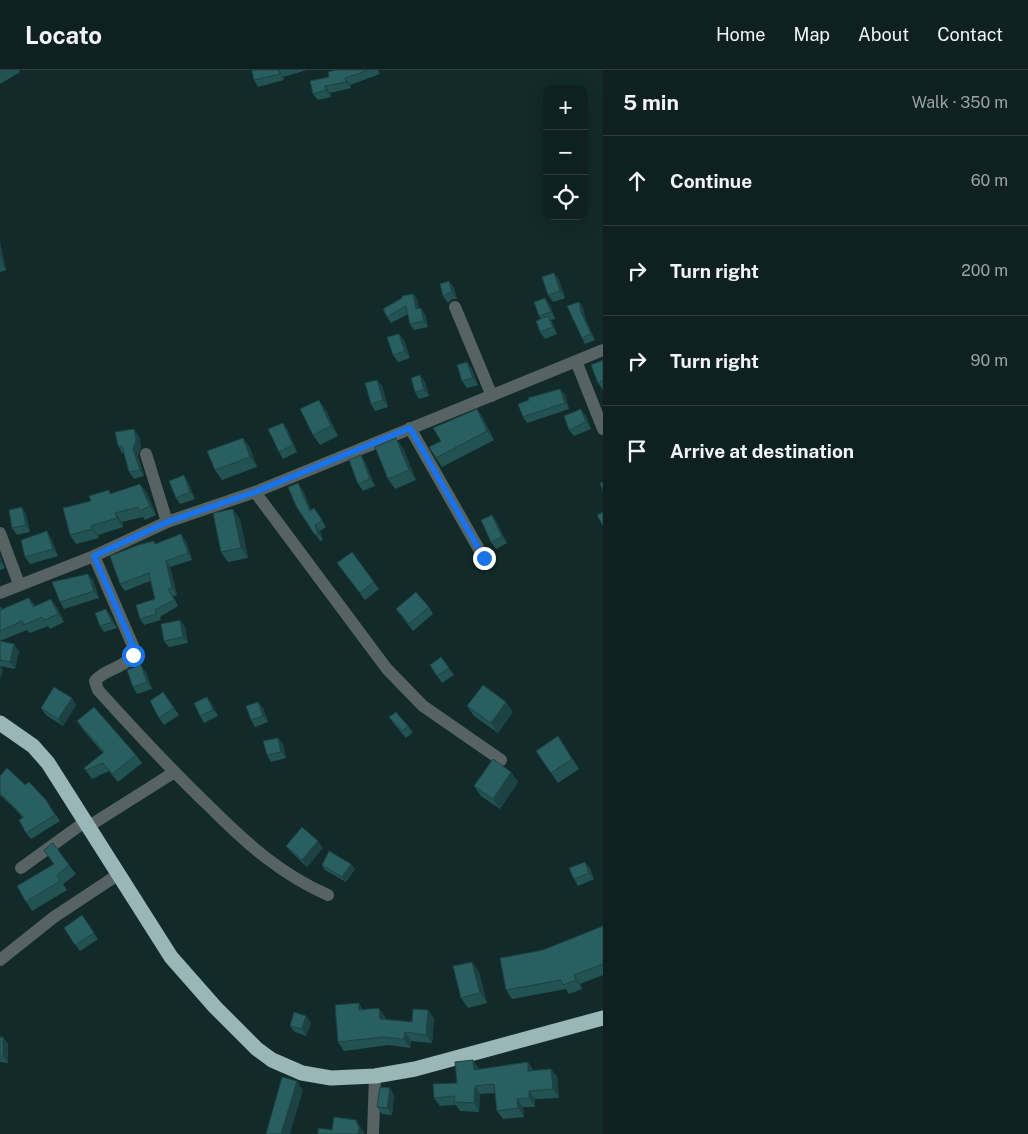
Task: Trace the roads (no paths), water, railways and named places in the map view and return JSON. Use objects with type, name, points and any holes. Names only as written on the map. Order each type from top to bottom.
[{"type":"highway","points":[[0,723],[33,746],[48,763],[171,956],[215,1007],[257,1049],[272,1060],[302,1073],[332,1078],[375,1076],[414,1069],[603,1018]]},
{"type":"street","points":[[455,307],[492,396]]},
{"type":"street","points":[[0,593],[94,556],[167,522],[255,492],[603,350]]},
{"type":"street","points":[[576,361],[603,429]]},
{"type":"street","points":[[410,428],[484,558]]},
{"type":"street","points":[[146,454],[167,522]]},
{"type":"street","points":[[255,492],[387,669],[423,706],[501,760]]},
{"type":"street","points":[[0,533],[19,584]]},
{"type":"street","points":[[94,556],[133,646],[133,655],[128,662],[100,676],[95,681],[98,690],[173,773],[252,848],[304,884],[328,895]]},
{"type":"street","points":[[21,868],[88,823],[173,773]]},
{"type":"street","points":[[0,960],[54,917],[118,874]]},
{"type":"street","points":[[373,1134],[375,1076]]}]
